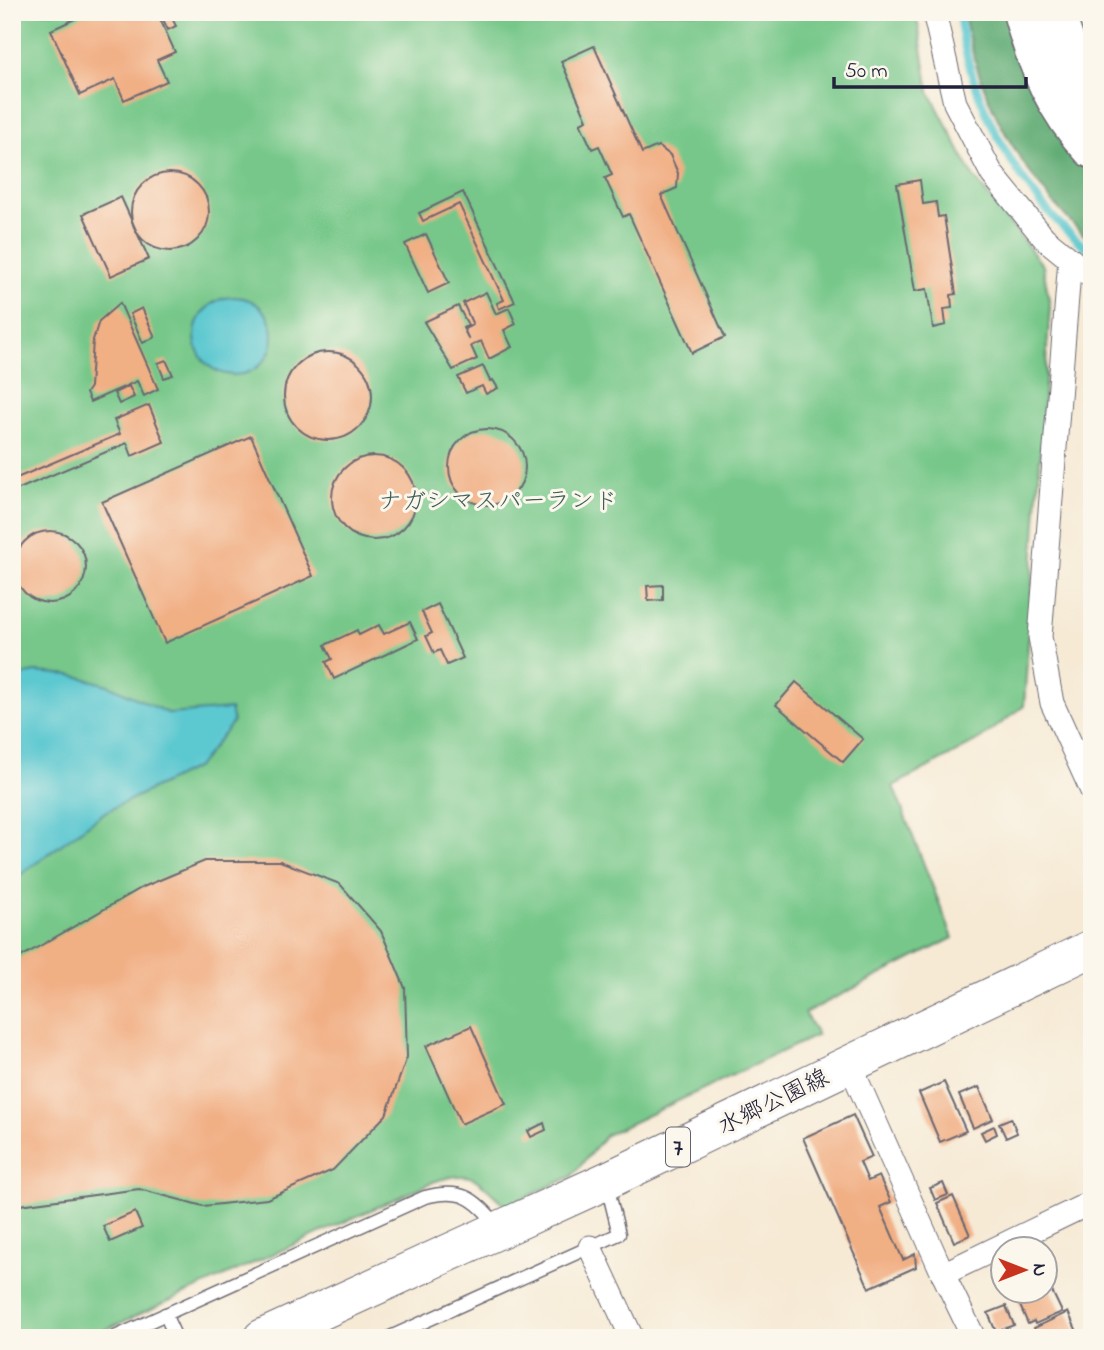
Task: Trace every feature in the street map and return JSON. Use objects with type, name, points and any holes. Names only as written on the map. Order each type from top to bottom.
[{"type":"highway","points":[[1022,12],[1032,49],[1052,95],[1078,134],[1092,149]]},
{"type":"highway","points":[[1055,12],[1067,49],[1083,85],[1092,97]]},
{"type":"main road","name":"水郷公園線","points":[[262,1338],[606,1181],[1092,948]]},
{"type":"street","points":[[934,12],[956,103],[992,174],[1044,238],[1092,277]]},
{"type":"street","points":[[1070,259],[1040,637],[1052,703],[1092,791]]},
{"type":"street","points":[[850,1065],[974,1338]]},
{"type":"street","points":[[943,1274],[1092,1202]]},
{"type":"street","points":[[590,1247],[632,1338]]},
{"type":"lane","points":[[388,1338],[619,1234],[606,1181]]},
{"type":"lane","points":[[113,1338],[425,1197],[446,1192],[465,1196],[484,1210],[499,1228]]},
{"type":"lane","points":[[165,1314],[176,1338]]},
{"type":"green space","name":"ナガシマスパーランド","points":[[12,12],[916,12],[929,91],[973,176],[1043,266],[1050,306],[1024,706],[979,740],[893,786],[953,938],[805,1013],[817,1035],[606,1135],[571,1177],[506,1206],[480,1183],[466,1176],[433,1182],[87,1338],[12,1338]]},
{"type":"green space","points":[[964,12],[1006,12],[1033,91],[1092,171],[1092,243],[1046,194],[1008,138],[980,78]]},
{"type":"water","points":[[226,297],[242,297],[256,303],[267,314],[273,328],[273,344],[267,358],[256,369],[242,375],[226,375],[212,369],[201,358],[195,344],[195,328],[201,314],[212,303]]},
{"type":"water","points":[[35,672],[72,675],[108,685],[170,714],[230,709],[233,722],[197,767],[105,812],[12,881],[12,678]]},
{"type":"building","points":[[90,12],[157,12],[175,52],[157,60],[167,81],[124,100],[115,79],[80,95],[51,30]]},
{"type":"building","points":[[169,12],[176,26],[168,30],[161,15]]},
{"type":"building","points":[[594,46],[642,153],[658,146],[670,155],[678,173],[677,188],[661,195],[725,337],[692,353],[629,214],[623,217],[605,178],[612,175],[599,146],[592,149],[580,123],[587,120],[561,61]]},
{"type":"building","points":[[170,173],[185,176],[197,185],[206,197],[209,212],[206,227],[197,239],[185,248],[170,251],[155,248],[143,239],[134,227],[131,212],[134,197],[143,185],[155,176]]},
{"type":"building","points":[[920,180],[923,204],[936,202],[938,217],[944,216],[956,294],[951,295],[952,308],[944,309],[946,325],[933,328],[927,289],[915,291],[897,184]]},
{"type":"building","points":[[463,192],[515,302],[499,309],[497,303],[504,300],[459,204],[423,221],[419,213]]},
{"type":"building","points":[[121,197],[149,259],[111,276],[83,214]]},
{"type":"building","points":[[426,234],[449,283],[428,293],[405,244]]},
{"type":"building","points":[[486,292],[496,314],[509,308],[516,324],[504,330],[512,347],[489,359],[481,341],[471,346],[477,359],[453,370],[424,322],[458,306],[468,325],[463,328],[469,340],[464,329],[473,325],[463,303]]},
{"type":"building","points":[[120,303],[158,389],[144,396],[137,381],[90,402],[86,393],[90,387],[93,340],[99,321]]},
{"type":"building","points":[[142,308],[155,337],[143,343],[130,314]]},
{"type":"building","points":[[328,352],[345,356],[359,365],[368,379],[372,396],[368,413],[359,427],[345,436],[328,440],[311,436],[297,427],[288,413],[284,396],[288,379],[297,365],[311,356]]},
{"type":"building","points":[[166,360],[173,375],[164,378],[158,363]]},
{"type":"building","points":[[483,366],[490,381],[493,380],[498,388],[486,394],[482,386],[466,393],[458,377]]},
{"type":"building","points":[[129,386],[134,397],[119,404],[114,393]]},
{"type":"building","points":[[149,405],[164,442],[132,456],[127,443],[12,492],[12,480],[120,434],[114,420]]},
{"type":"building","points":[[487,429],[502,432],[514,440],[522,452],[525,467],[522,482],[514,494],[502,502],[487,505],[472,502],[460,494],[452,482],[449,467],[452,452],[460,440],[472,432]]},
{"type":"building","points":[[251,436],[313,576],[165,643],[102,502]]},
{"type":"building","points":[[374,456],[390,459],[404,468],[413,482],[416,498],[413,514],[404,528],[390,537],[374,540],[358,537],[344,528],[335,514],[332,498],[335,482],[344,468],[358,459]]},
{"type":"building","points":[[50,531],[70,537],[80,547],[86,567],[80,587],[70,597],[50,603],[30,597],[20,587],[14,567],[20,547],[30,537]]},
{"type":"building","points":[[663,585],[663,600],[648,601],[647,586]]},
{"type":"building","points":[[438,604],[463,658],[447,665],[440,650],[434,653],[426,636],[432,633],[422,612]]},
{"type":"building","points":[[410,622],[418,639],[334,679],[326,662],[332,659],[325,645],[357,630],[359,635],[379,625],[384,634]]},
{"type":"building","points":[[796,682],[863,739],[843,762],[776,705]]},
{"type":"building","points":[[205,861],[280,861],[340,884],[381,931],[405,988],[407,1057],[386,1115],[333,1170],[267,1199],[203,1206],[139,1189],[12,1206],[12,962],[143,887]]},
{"type":"building","points":[[471,1026],[506,1104],[461,1124],[426,1046]]},
{"type":"building","points":[[944,1082],[966,1131],[940,1142],[919,1093]]},
{"type":"building","points":[[979,1087],[993,1119],[973,1128],[959,1095]]},
{"type":"building","points":[[853,1115],[872,1157],[860,1162],[868,1181],[879,1176],[891,1202],[880,1207],[903,1260],[915,1254],[916,1267],[869,1288],[803,1138]]},
{"type":"building","points":[[1011,1118],[1017,1133],[1006,1138],[999,1123]]},
{"type":"building","points":[[544,1123],[546,1130],[531,1137],[528,1131]]},
{"type":"building","points":[[994,1126],[997,1134],[985,1140],[981,1132]]},
{"type":"building","points":[[943,1183],[948,1195],[935,1200],[930,1188]]},
{"type":"building","points":[[953,1196],[970,1235],[954,1242],[937,1203]]},
{"type":"building","points":[[135,1212],[142,1228],[110,1242],[103,1226]]},
{"type":"building","points":[[1019,1304],[1058,1304],[1062,1312],[1035,1324],[1034,1321],[1028,1324]]},
{"type":"building","points":[[1006,1306],[1014,1325],[996,1332],[988,1313]]},
{"type":"building","points":[[1068,1312],[1080,1338],[1025,1338],[1036,1333],[1034,1328]]},
{"type":"waterway","points":[[959,12],[964,45],[974,79],[986,113],[1002,145],[1043,205],[1066,230],[1092,252]]}]
